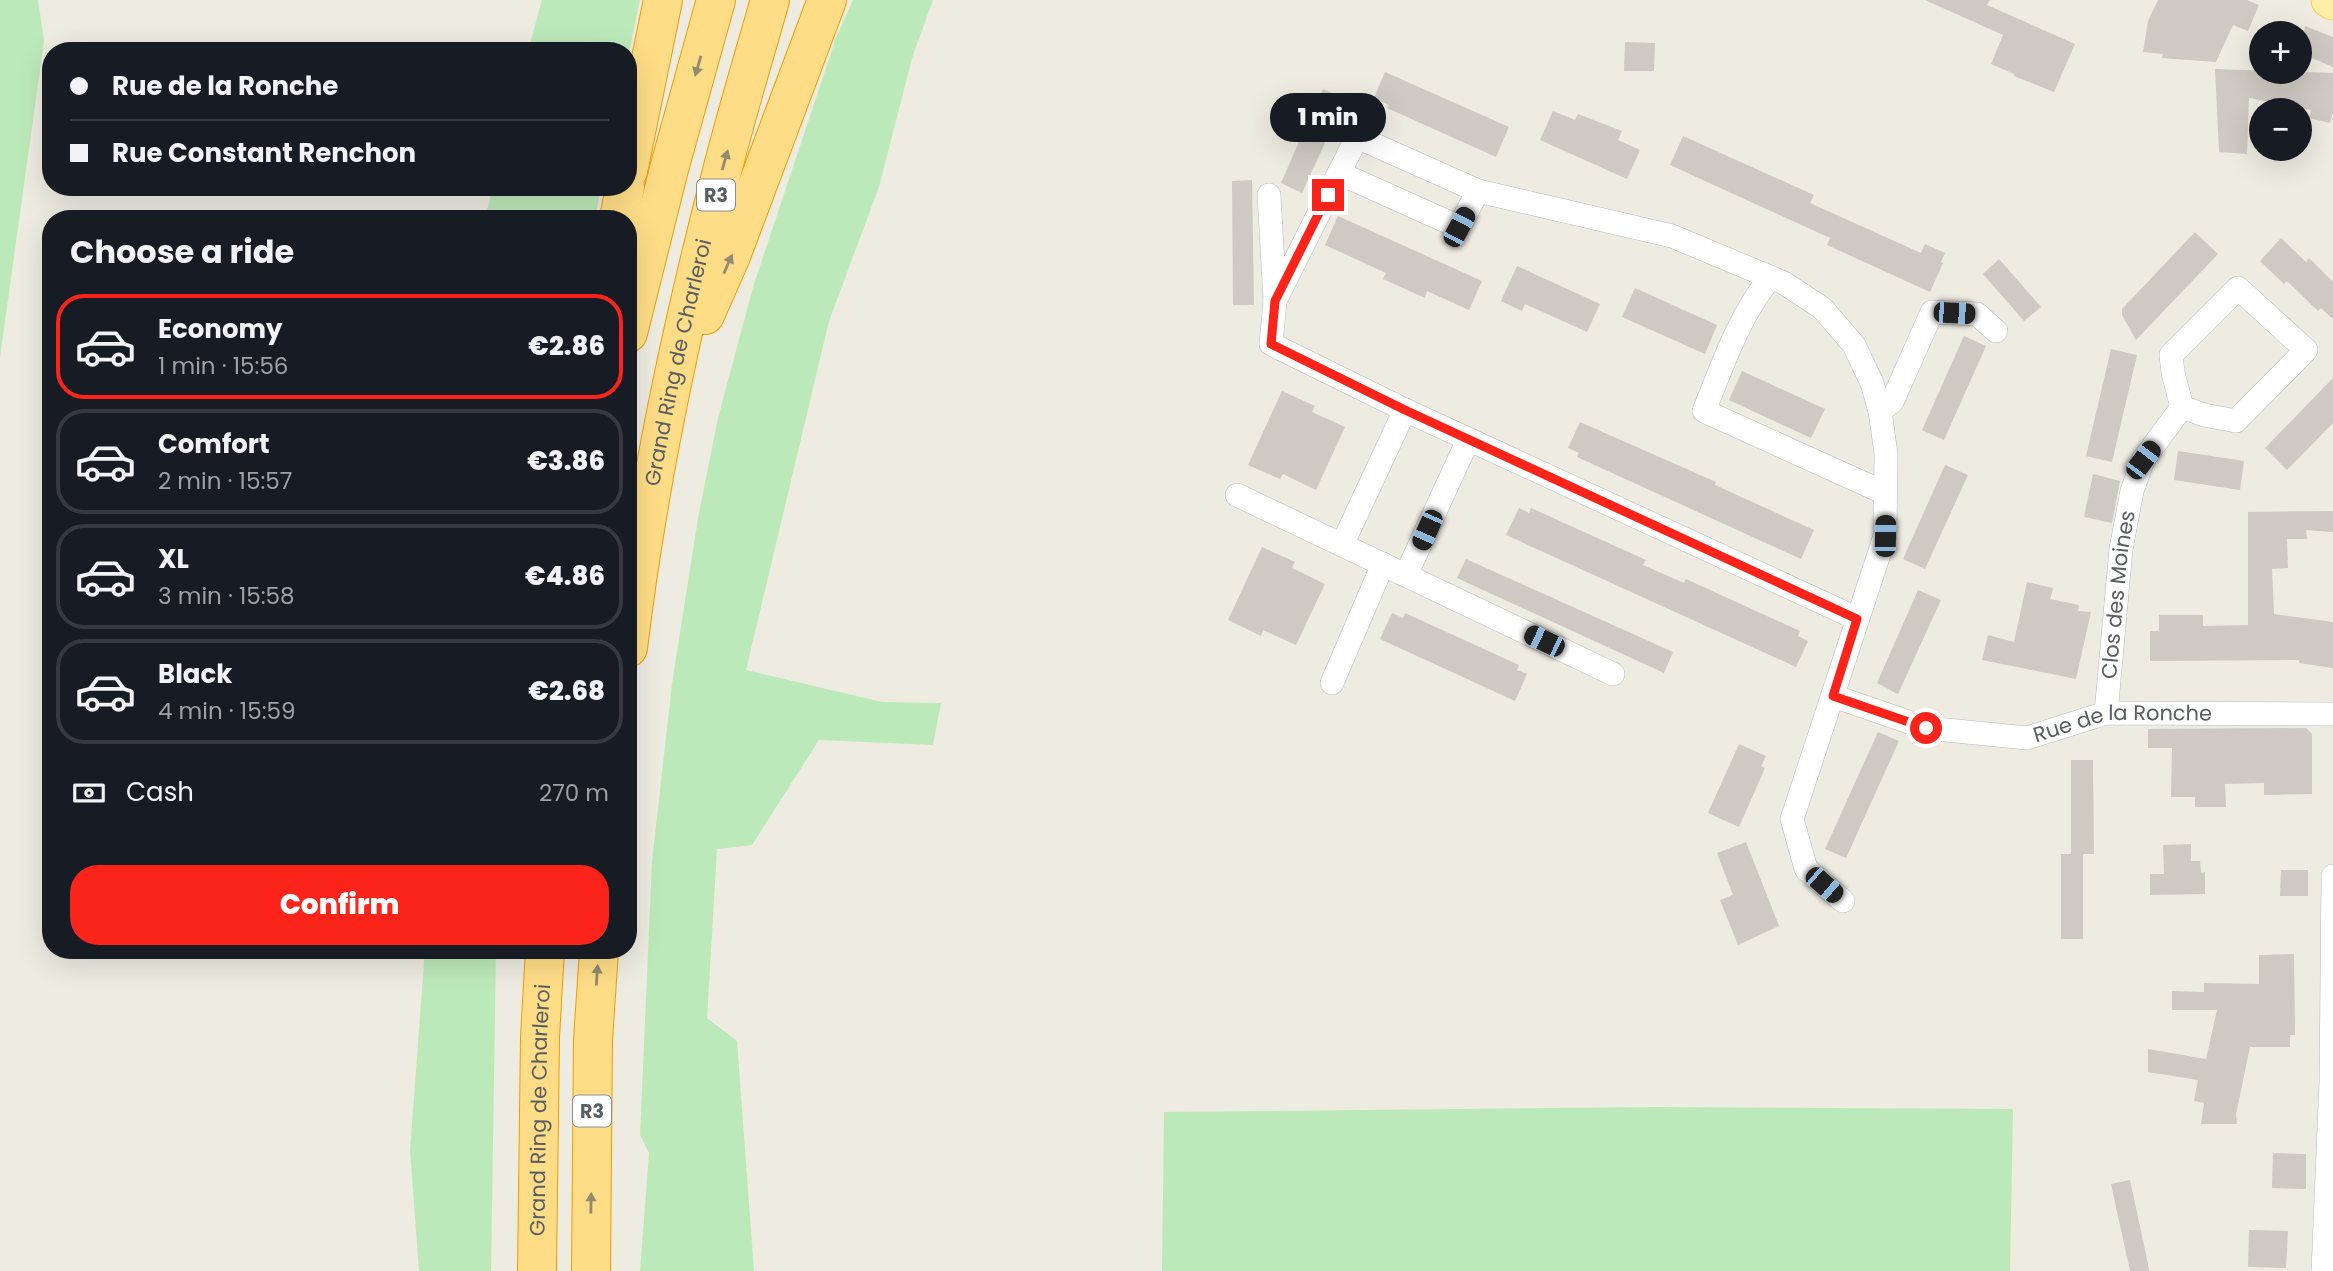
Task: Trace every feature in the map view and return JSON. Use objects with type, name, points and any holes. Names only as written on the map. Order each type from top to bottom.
[{"type":"highway","points":[[637,127],[663,0]]},
{"type":"highway","name":"R3","points":[[637,297],[716,0]]},
{"type":"highway","name":"Grand Ring de Charleroi","points":[[637,586],[670,393],[720,178],[770,0]]},
{"type":"highway","points":[[670,393],[732,256],[827,0]]},
{"type":"highway","name":"Grand Ring de Charleroi","points":[[537,1271],[540,1037],[544,959]]},
{"type":"highway","name":"R3","points":[[591,1271],[593,1040],[598,959]]},
{"type":"street","points":[[1275,301],[1357,137],[1478,191],[1672,236],[1784,284],[1822,308],[1854,345],[1872,383],[1880,411],[1886,454],[1885,536],[1792,819],[1806,869],[1843,901]]},
{"type":"street","points":[[1339,173],[1459,227],[1478,191]]},
{"type":"street","points":[[1269,195],[1275,301],[1271,344],[1468,440],[1857,619]]},
{"type":"street","points":[[1770,278],[1751,302],[1734,336],[1704,411],[1885,493]]},
{"type":"street","points":[[2238,288],[2306,350],[2236,421],[2204,415],[2182,407],[2171,355],[2238,288]]},
{"type":"street","points":[[1880,411],[1892,402],[1932,312],[1977,314],[1996,331]]},
{"type":"street","name":"Clos des Moines","points":[[2106,713],[2121,549],[2132,491],[2143,460],[2182,407]]},
{"type":"street","points":[[1342,545],[1405,410]]},
{"type":"street","points":[[1406,575],[1468,440]]},
{"type":"street","points":[[1237,495],[1613,674]]},
{"type":"street","points":[[1332,682],[1383,565]]},
{"type":"street","name":"Rue de la Ronche","points":[[1833,696],[1926,728],[2027,738],[2106,713],[2333,714]]},
{"type":"street","points":[[2323,1271],[2332,1081],[2333,876]]},
{"type":"green space","points":[[0,0],[38,0],[44,41],[0,357]]},
{"type":"green space","points":[[542,0],[640,0],[631,42],[530,42]]},
{"type":"green space","points":[[853,0],[933,0],[912,58],[879,187],[829,321],[746,670],[882,702],[941,703],[933,745],[819,740],[752,845],[717,849],[707,1018],[737,1041],[754,1271],[640,1271],[649,1153],[640,1135],[652,862],[672,684],[698,518],[718,418],[753,287],[836,38]]},
{"type":"green space","points":[[491,196],[599,196],[597,210],[487,210]]},
{"type":"green space","points":[[424,959],[496,959],[491,1271],[419,1271],[410,1150]]},
{"type":"green space","points":[[1657,1107],[2013,1109],[2010,1271],[1162,1271],[1164,1112]]},
{"type":"building","points":[[1925,0],[1990,0],[1987,5],[2075,44],[2054,92],[1991,64],[2003,35]]},
{"type":"building","points":[[2158,0],[2247,0],[2259,5],[2252,21],[2249,21],[2248,31],[2233,25],[2216,62],[2162,58],[2163,54],[2143,52],[2148,21]]},
{"type":"building","points":[[2312,29],[2333,37],[2333,67],[2312,58]]},
{"type":"building","points":[[1625,42],[1655,43],[1654,71],[1624,71]]},
{"type":"building","points":[[2215,69],[2249,70],[2249,84],[2312,84],[2312,72],[2333,73],[2333,112],[2330,123],[2312,119],[2312,98],[2249,98],[2247,154],[2219,152]]},
{"type":"building","points":[[1385,72],[1509,127],[1496,157],[1387,108],[1389,105],[1374,98]]},
{"type":"building","points":[[1323,89],[1345,99],[1302,193],[1281,183],[1301,137],[1294,131],[1304,110],[1313,113]]},
{"type":"building","points":[[1553,111],[1575,120],[1578,114],[1622,131],[1618,140],[1640,150],[1627,179],[1540,140]]},
{"type":"building","points":[[1683,136],[1814,195],[1810,203],[1921,253],[1925,244],[1945,253],[1930,292],[1827,245],[1830,238],[1670,165]]},
{"type":"building","points":[[1252,180],[1254,305],[1233,305],[1232,181]]},
{"type":"building","points":[[1338,216],[1482,281],[1469,310],[1427,291],[1425,298],[1383,279],[1386,273],[1325,245]]},
{"type":"building","points":[[2195,232],[2218,254],[2136,340],[2122,315],[2122,309]]},
{"type":"building","points":[[2281,238],[2306,262],[2309,258],[2333,282],[2333,319],[2321,308],[2318,311],[2287,281],[2284,284],[2260,261]]},
{"type":"building","points":[[1999,259],[2041,307],[2024,321],[1983,274]]},
{"type":"building","points":[[1517,266],[1600,304],[1587,332],[1525,304],[1522,311],[1501,301]]},
{"type":"building","points":[[1635,288],[1717,325],[1705,354],[1622,317]]},
{"type":"building","points":[[1964,336],[1986,346],[1944,440],[1922,430]]},
{"type":"building","points":[[2111,349],[2137,355],[2112,462],[2086,456]]},
{"type":"building","points":[[1742,371],[1825,409],[1811,438],[1729,400]]},
{"type":"building","points":[[2333,378],[2333,423],[2287,470],[2265,448]]},
{"type":"building","points":[[1282,391],[1315,406],[1312,412],[1345,427],[1316,490],[1283,474],[1280,479],[1248,465]]},
{"type":"building","points":[[1580,422],[1716,482],[1715,485],[1814,530],[1801,559],[1577,457],[1579,453],[1568,448]]},
{"type":"building","points":[[2178,451],[2244,461],[2240,490],[2174,480]]},
{"type":"building","points":[[1945,465],[1968,475],[1925,569],[1903,559]]},
{"type":"building","points":[[2093,474],[2120,481],[2112,523],[2084,517]]},
{"type":"building","points":[[1519,508],[1529,513],[1531,508],[1646,560],[1643,565],[1684,583],[1686,579],[1800,631],[1798,636],[1808,641],[1796,667],[1506,535]]},
{"type":"building","points":[[2333,511],[2333,532],[2306,530],[2307,539],[2287,539],[2288,568],[2272,569],[2274,614],[2333,622],[2333,668],[2299,663],[2299,660],[2150,661],[2150,631],[2159,631],[2159,615],[2203,615],[2203,626],[2248,625],[2248,512]]},
{"type":"building","points":[[1262,547],[1295,562],[1292,568],[1325,584],[1296,645],[1263,630],[1261,636],[1228,620]]},
{"type":"building","points":[[1466,559],[1673,652],[1664,673],[1457,578]]},
{"type":"building","points":[[2027,582],[2053,588],[2050,599],[2079,605],[2078,611],[2091,612],[2076,679],[1982,660],[1988,635],[2014,642]]},
{"type":"building","points":[[1918,590],[1941,600],[1898,694],[1877,683]]},
{"type":"building","points":[[1392,613],[1403,618],[1405,613],[1519,665],[1517,670],[1527,674],[1515,701],[1380,639]]},
{"type":"building","points":[[2306,728],[2312,734],[2312,794],[2264,795],[2264,783],[2225,784],[2226,807],[2195,807],[2195,797],[2171,797],[2172,748],[2148,748],[2148,729]]},
{"type":"building","points":[[1878,732],[1899,741],[1846,858],[1825,849]]},
{"type":"building","points":[[1739,744],[1766,756],[1761,766],[1765,768],[1739,827],[1708,813]]},
{"type":"building","points":[[2071,760],[2093,760],[2094,854],[2071,854]]},
{"type":"building","points":[[1746,842],[1779,926],[1738,945],[1720,900],[1733,895],[1717,853]]},
{"type":"building","points":[[2191,844],[2191,861],[2200,861],[2201,873],[2205,872],[2205,894],[2150,895],[2150,874],[2164,874],[2163,845]]},
{"type":"building","points":[[2061,854],[2083,854],[2083,939],[2061,939]]},
{"type":"building","points":[[2281,870],[2308,870],[2308,896],[2280,896]]},
{"type":"building","points":[[2294,954],[2295,1035],[2290,1035],[2290,1047],[2250,1047],[2236,1114],[2237,1124],[2201,1124],[2204,1103],[2194,1101],[2198,1080],[2148,1072],[2148,1049],[2206,1059],[2217,1010],[2172,1010],[2172,991],[2204,992],[2204,983],[2259,984],[2259,955]]},
{"type":"building","points":[[2273,1153],[2306,1154],[2306,1189],[2272,1188]]},
{"type":"building","points":[[2130,1180],[2149,1271],[2130,1271],[2111,1184]]},
{"type":"building","points":[[2249,1230],[2288,1231],[2286,1268],[2248,1267]]},
{"type":"route","points":[[1328,195],[1275,301],[1271,344],[1405,410],[1857,619],[1833,696],[1926,728]]}]
